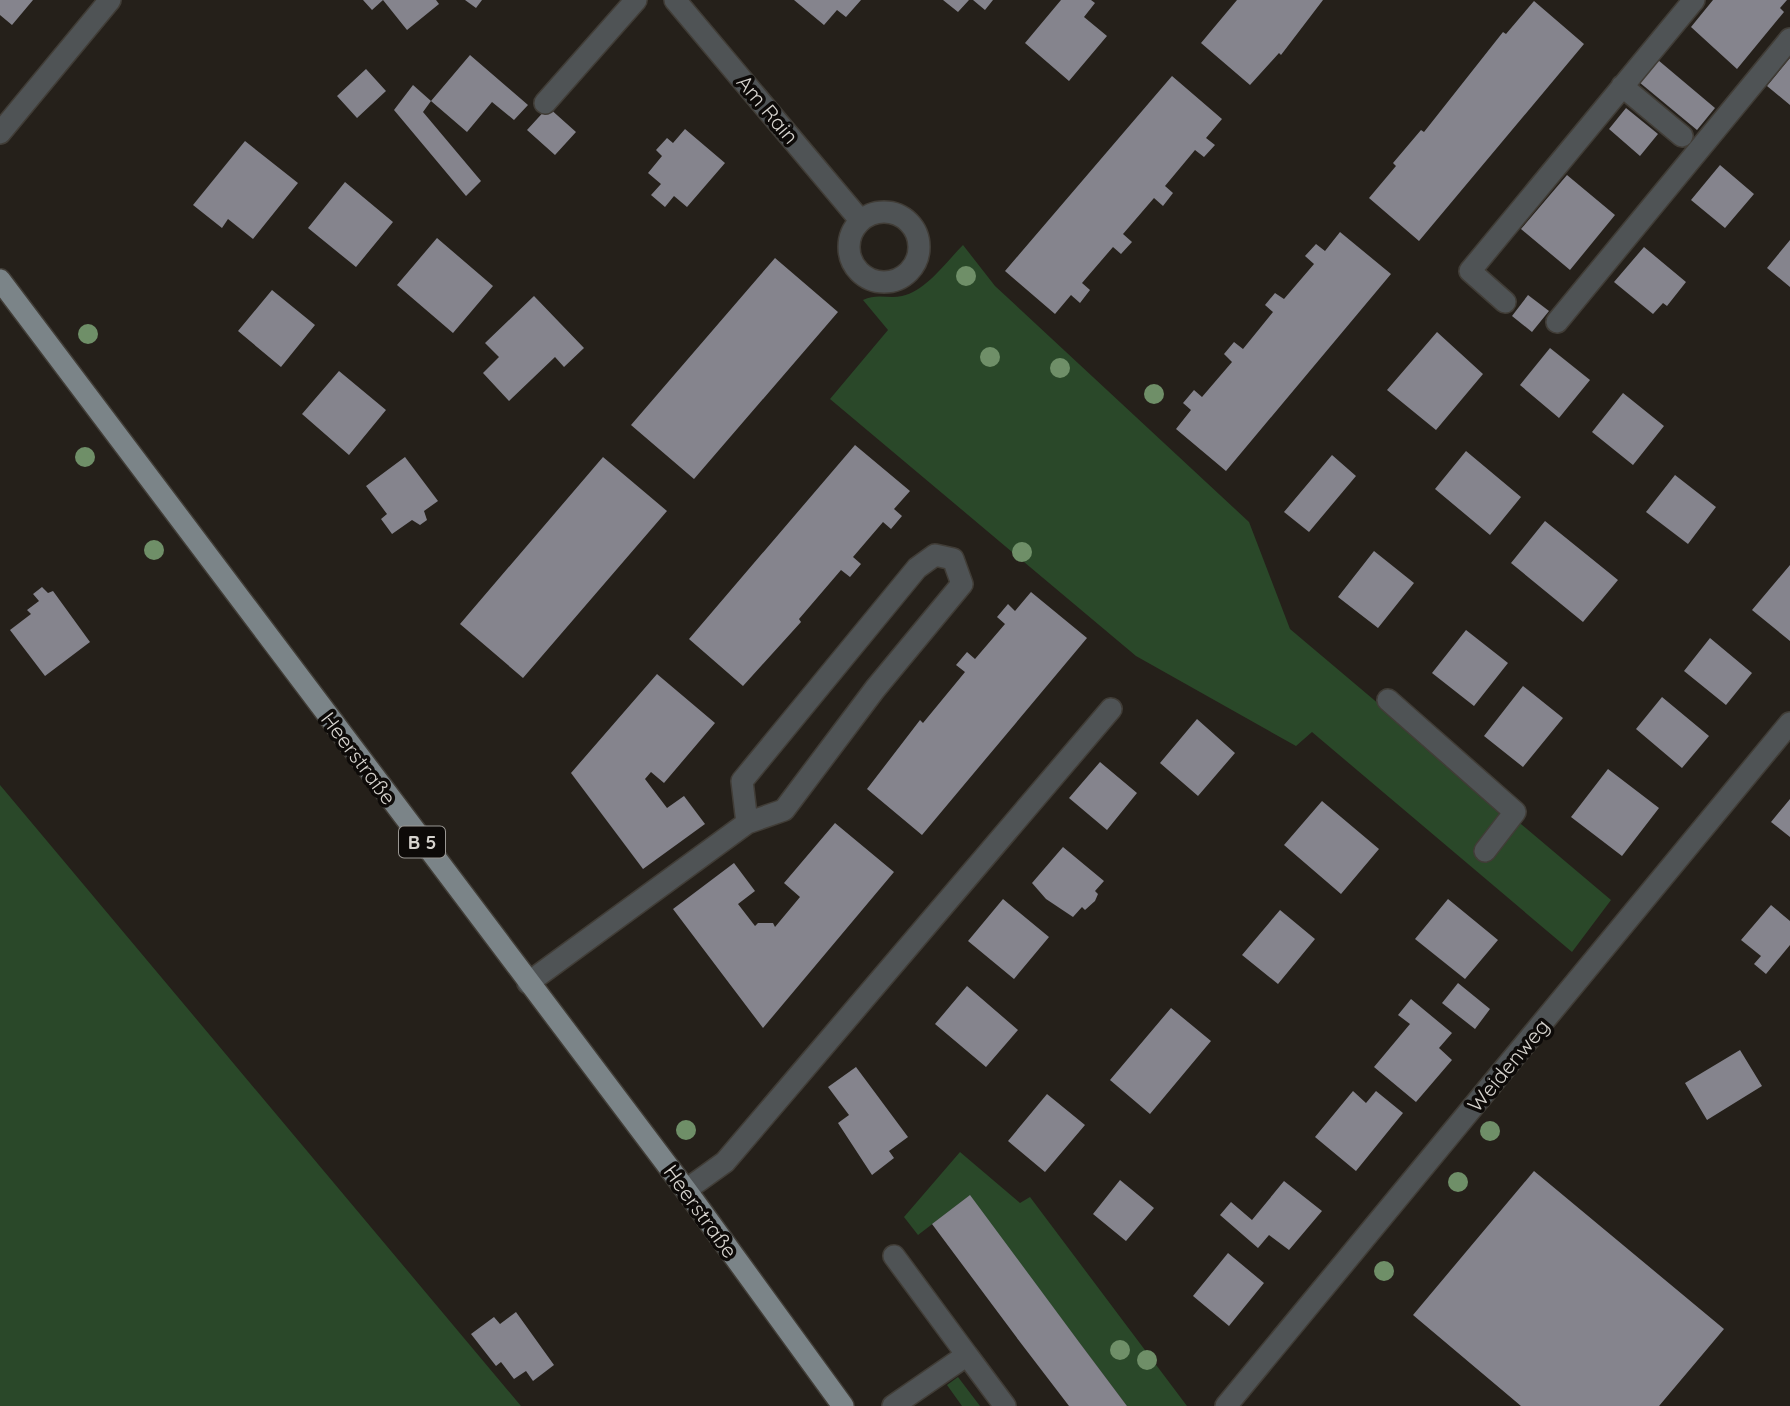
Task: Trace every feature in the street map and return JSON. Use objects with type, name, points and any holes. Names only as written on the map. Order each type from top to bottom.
[{"type":"main road","name":"Heerstraße","points":[[0,280],[686,1190],[843,1406]]},
{"type":"street","points":[[0,133],[110,0]]},
{"type":"street","points":[[545,103],[636,0]]},
{"type":"street","name":"Am Rain","points":[[675,0],[860,220]]},
{"type":"street","points":[[1505,302],[1470,271],[1695,0]]},
{"type":"street","points":[[1556,322],[1790,39]]},
{"type":"street","points":[[1622,86],[1682,136]]},
{"type":"street","points":[[528,983],[747,823],[784,810],[874,689],[962,584],[953,559],[935,555],[917,568],[742,781],[747,823]]},
{"type":"street","points":[[1388,700],[1515,812],[1485,851]]},
{"type":"street","points":[[686,1190],[724,1162],[1111,709]]},
{"type":"street","name":"Weidenweg","points":[[1226,1406],[1790,723]]},
{"type":"street","points":[[894,1256],[1005,1406]]},
{"type":"street","points":[[893,1406],[967,1355]]},
{"type":"green space","points":[[963,245],[995,286],[1249,522],[1290,629],[1611,900],[1572,952],[1312,732],[1296,746],[1136,656],[830,399],[888,330],[863,300],[911,293],[927,282]]},
{"type":"green space","points":[[0,785],[521,1406],[0,1406]]},
{"type":"green space","points":[[960,1152],[1020,1203],[1030,1197],[1187,1406],[1127,1406],[969,1196],[918,1235],[904,1217]]},
{"type":"green space","points":[[958,1377],[980,1406],[962,1406],[947,1385]]},
{"type":"building","points":[[0,0],[33,0],[12,25],[0,15]]},
{"type":"building","points":[[363,0],[383,0],[372,10]]},
{"type":"building","points":[[383,0],[436,0],[439,4],[407,30]]},
{"type":"building","points":[[465,0],[482,0],[476,8]]},
{"type":"building","points":[[794,0],[861,0],[846,17],[837,10],[824,25]]},
{"type":"building","points":[[943,0],[969,0],[958,12]]},
{"type":"building","points":[[973,0],[993,0],[985,10]]},
{"type":"building","points":[[1061,0],[1091,0],[1095,3],[1084,17],[1107,36],[1069,81],[1025,43]]},
{"type":"building","points":[[1237,0],[1323,0],[1281,55],[1279,53],[1250,85],[1201,43]]},
{"type":"building","points":[[1713,0],[1787,0],[1780,8],[1784,12],[1737,69],[1691,27]]},
{"type":"building","points":[[1534,1],[1584,44],[1419,241],[1369,198],[1396,166],[1393,163],[1421,130],[1424,132],[1503,32],[1506,34]]},
{"type":"building","points":[[470,55],[528,105],[514,120],[492,102],[467,132],[431,101]]},
{"type":"building","points":[[1790,58],[1790,105],[1767,86]]},
{"type":"building","points":[[1658,60],[1715,108],[1697,130],[1639,82]]},
{"type":"building","points":[[366,69],[386,91],[357,118],[337,96]]},
{"type":"building","points":[[1172,76],[1222,119],[1206,138],[1215,145],[1204,157],[1195,150],[1165,186],[1173,193],[1163,206],[1154,198],[1123,234],[1132,242],[1121,254],[1113,247],[1082,283],[1090,290],[1080,303],[1071,295],[1055,314],[1005,271]]},
{"type":"building","points":[[413,85],[431,101],[423,112],[481,181],[466,196],[394,110]]},
{"type":"building","points":[[548,107],[576,132],[555,155],[527,130]]},
{"type":"building","points":[[1626,108],[1658,134],[1640,156],[1609,129]]},
{"type":"building","points":[[685,129],[725,163],[687,207],[674,196],[665,207],[651,195],[661,184],[648,173],[662,156],[656,150],[667,138],[673,143]]},
{"type":"building","points":[[245,141],[298,183],[253,239],[228,219],[222,228],[193,205]]},
{"type":"building","points":[[1720,165],[1754,194],[1725,228],[1691,200]]},
{"type":"building","points":[[1567,175],[1615,215],[1570,270],[1521,229]]},
{"type":"building","points":[[345,182],[393,222],[356,267],[308,228]]},
{"type":"building","points":[[1340,232],[1391,274],[1226,471],[1176,429],[1191,410],[1183,403],[1194,390],[1202,397],[1232,362],[1224,354],[1234,342],[1243,349],[1273,312],[1265,305],[1275,293],[1284,299],[1314,264],[1305,256],[1316,244],[1325,251]]},
{"type":"building","points":[[437,238],[493,286],[453,333],[397,285]]},
{"type":"building","points":[[1790,240],[1790,287],[1767,268]]},
{"type":"building","points":[[1644,247],[1686,282],[1667,306],[1663,303],[1653,314],[1614,282]]},
{"type":"building","points":[[775,258],[838,312],[694,479],[631,425]]},
{"type":"building","points":[[272,290],[315,325],[281,367],[238,331]]},
{"type":"building","points":[[1528,295],[1549,311],[1532,332],[1512,316]]},
{"type":"building","points":[[534,296],[584,348],[564,367],[555,357],[509,401],[483,373],[499,357],[485,343]]},
{"type":"building","points":[[1437,332],[1483,374],[1436,430],[1387,390]]},
{"type":"building","points":[[1550,348],[1590,380],[1559,418],[1520,385]]},
{"type":"building","points":[[339,371],[386,410],[349,455],[302,414]]},
{"type":"building","points":[[1623,393],[1664,426],[1633,465],[1592,432]]},
{"type":"building","points":[[855,445],[910,491],[894,509],[902,516],[891,529],[883,522],[853,557],[861,564],[850,577],[841,570],[799,619],[801,622],[743,686],[689,639]]},
{"type":"building","points":[[1466,451],[1521,497],[1490,535],[1435,489]]},
{"type":"building","points":[[1332,455],[1356,476],[1309,532],[1284,512]]},
{"type":"building","points":[[405,457],[438,501],[424,511],[427,520],[420,525],[412,520],[392,534],[381,519],[387,514],[366,486]]},
{"type":"building","points":[[603,457],[667,511],[523,678],[460,624]]},
{"type":"building","points":[[1675,475],[1716,507],[1688,544],[1646,512]]},
{"type":"building","points":[[1545,521],[1618,580],[1583,622],[1511,563]]},
{"type":"building","points":[[1374,551],[1414,583],[1378,628],[1338,597]]},
{"type":"building","points":[[1790,565],[1790,641],[1752,610]]},
{"type":"building","points":[[42,587],[48,593],[53,591],[90,642],[45,676],[10,630],[31,614],[27,610],[39,601],[33,594]]},
{"type":"building","points":[[1031,592],[1087,638],[922,835],[867,789],[920,720],[923,723],[965,672],[956,665],[967,652],[975,659],[1005,624],[997,617],[1008,604],[1015,611]]},
{"type":"building","points":[[1466,630],[1508,663],[1474,706],[1432,673]]},
{"type":"building","points":[[1710,638],[1752,673],[1726,705],[1684,671]]},
{"type":"building","points":[[657,674],[715,723],[664,783],[651,772],[645,779],[667,808],[684,796],[705,824],[643,869],[571,773]]},
{"type":"building","points":[[1523,686],[1563,718],[1523,767],[1484,736]]},
{"type":"building","points":[[1662,697],[1709,736],[1682,768],[1636,729]]},
{"type":"building","points":[[1197,719],[1235,753],[1198,796],[1160,763]]},
{"type":"building","points":[[1100,762],[1137,793],[1107,830],[1069,798]]},
{"type":"building","points":[[1608,769],[1659,808],[1622,856],[1571,817]]},
{"type":"building","points":[[1790,799],[1790,837],[1771,822]]},
{"type":"building","points":[[1322,801],[1379,849],[1341,894],[1284,845]]},
{"type":"building","points":[[835,823],[894,872],[763,1028],[673,909],[734,863],[755,891],[738,904],[755,926],[758,923],[773,923],[775,927],[800,897],[784,883]]},
{"type":"building","points":[[1063,847],[1104,881],[1095,891],[1098,894],[1095,901],[1085,910],[1082,907],[1073,917],[1046,899],[1032,883]]},
{"type":"building","points":[[1003,899],[1049,937],[1014,979],[968,941]]},
{"type":"building","points":[[1448,899],[1498,940],[1465,979],[1415,939]]},
{"type":"building","points":[[1771,905],[1790,921],[1790,945],[1766,974],[1754,964],[1761,956],[1741,940]]},
{"type":"building","points":[[1280,910],[1315,939],[1278,984],[1242,955]]},
{"type":"building","points":[[1458,983],[1490,1009],[1475,1029],[1442,1003]]},
{"type":"building","points":[[967,986],[1018,1030],[986,1067],[935,1024]]},
{"type":"building","points":[[1411,999],[1452,1033],[1439,1048],[1452,1060],[1416,1102],[1374,1067],[1410,1024],[1398,1015]]},
{"type":"building","points":[[1171,1008],[1211,1041],[1150,1114],[1110,1080]]},
{"type":"building","points":[[1740,1050],[1762,1086],[1707,1120],[1685,1083]]},
{"type":"building","points":[[856,1067],[908,1137],[889,1151],[894,1158],[872,1175],[838,1123],[849,1115],[828,1087]]},
{"type":"building","points":[[1353,1091],[1366,1103],[1376,1091],[1403,1113],[1356,1171],[1315,1137]]},
{"type":"building","points":[[1047,1094],[1085,1125],[1045,1172],[1008,1141]]},
{"type":"building","points":[[1534,1171],[1724,1329],[1659,1406],[1521,1406],[1413,1315]]},
{"type":"building","points":[[1120,1180],[1154,1208],[1126,1241],[1093,1214]]},
{"type":"building","points":[[1284,1181],[1322,1211],[1289,1250],[1269,1235],[1258,1248],[1220,1215],[1231,1202],[1252,1220]]},
{"type":"building","points":[[970,1195],[1127,1406],[1069,1406],[932,1224]]},
{"type":"building","points":[[1228,1253],[1264,1283],[1229,1326],[1193,1296]]},
{"type":"building","points":[[516,1312],[554,1365],[533,1381],[526,1371],[514,1379],[501,1362],[496,1366],[471,1334],[494,1317],[500,1324]]}]
